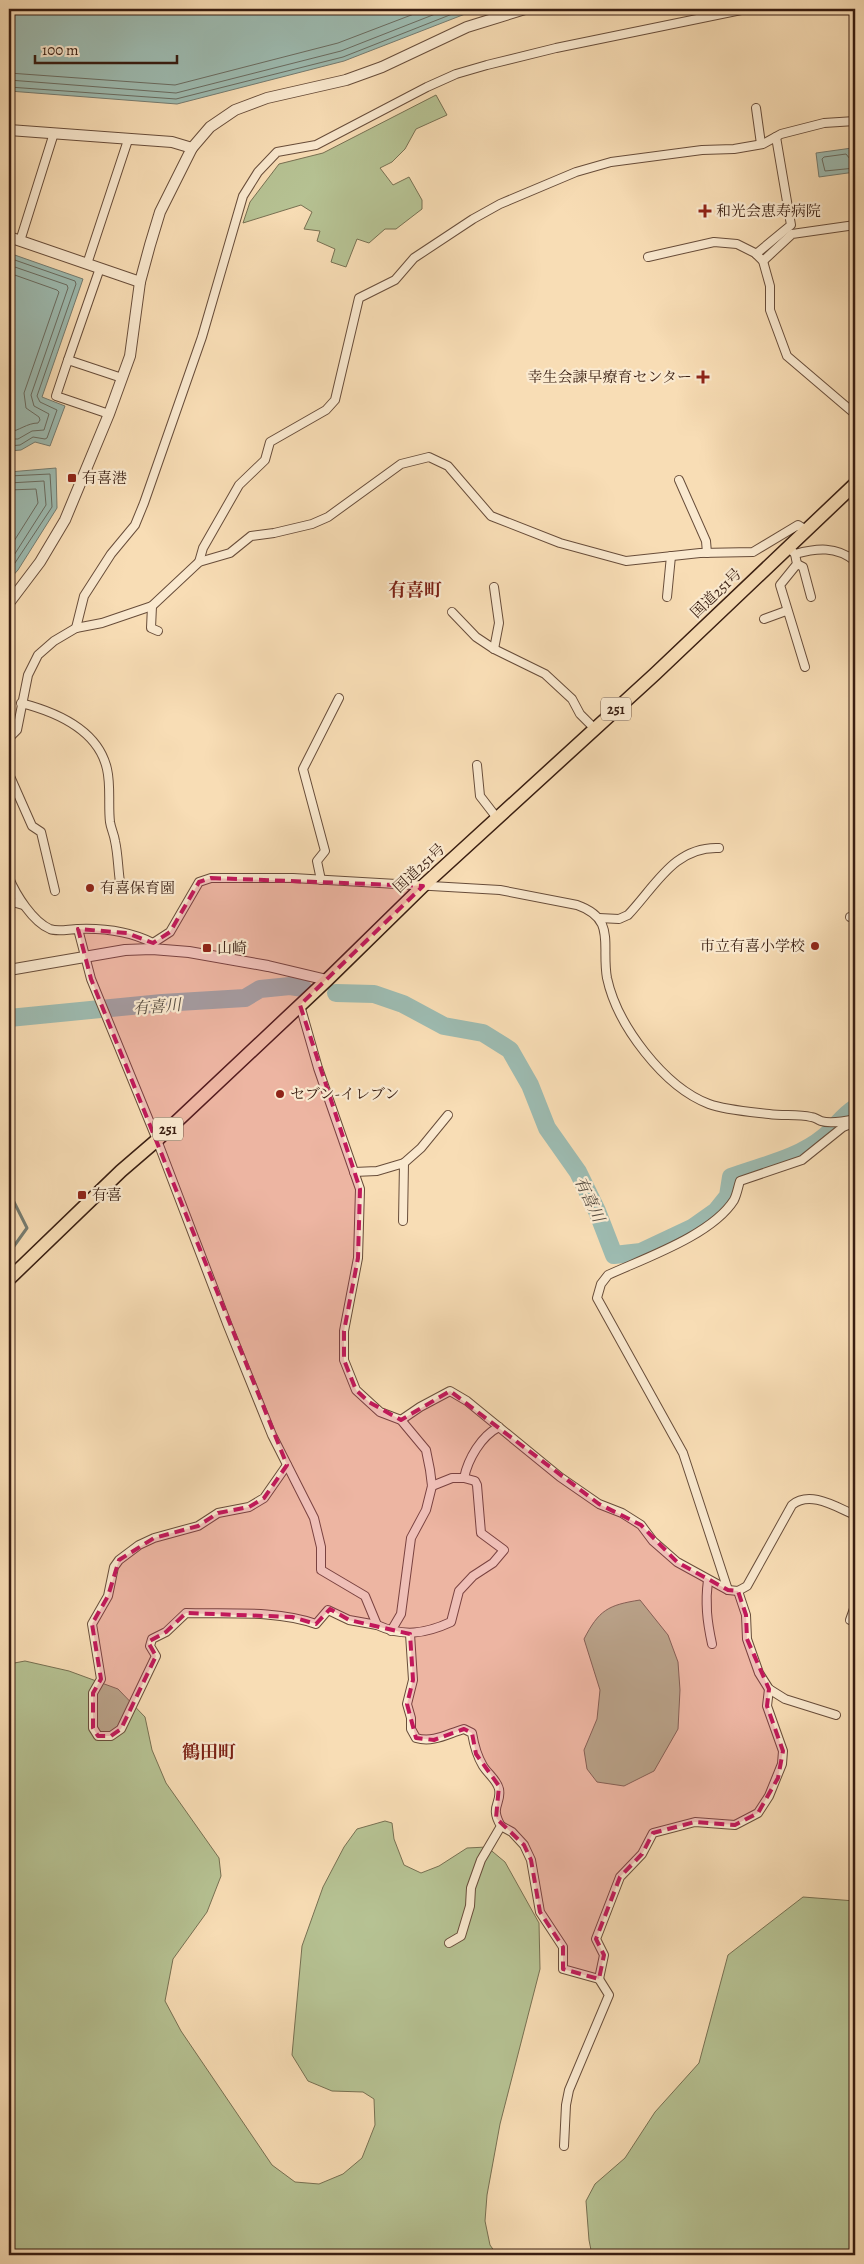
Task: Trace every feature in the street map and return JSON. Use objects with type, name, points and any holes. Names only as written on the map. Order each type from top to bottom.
[{"type":"highway","name":"国道251号","points":[[9,1279],[121,1171],[157,1140],[327,980],[423,886],[792,550],[806,530],[855,484]]},
{"type":"street","points":[[9,603],[40,562],[65,520],[109,414],[130,356],[140,282],[160,212],[192,148],[210,127],[235,110],[267,98],[346,80],[382,67],[468,27],[526,9]]},
{"type":"street","points":[[76,628],[84,596],[111,554],[135,525],[202,337],[243,196],[258,172],[277,152],[316,145],[427,87],[456,74],[556,48],[746,9]]},
{"type":"street","points":[[756,108],[761,144]]},
{"type":"street","points":[[199,562],[203,548],[239,484],[265,460],[270,442],[326,410],[335,400],[359,298],[395,280],[414,258],[473,219],[500,204],[576,172],[611,162],[702,150],[734,149],[761,144],[776,136],[824,123],[855,121]]},
{"type":"street","points":[[9,130],[172,142],[192,148]]},
{"type":"street","points":[[20,241],[54,133]]},
{"type":"street","points":[[756,254],[791,225],[776,136]]},
{"type":"street","points":[[87,264],[128,140]]},
{"type":"street","points":[[763,261],[792,234],[855,225]]},
{"type":"street","points":[[9,237],[140,282]]},
{"type":"street","points":[[648,257],[714,242],[737,244],[756,254],[763,261],[770,286],[770,310],[787,356],[855,414]]},
{"type":"street","points":[[100,268],[56,396],[109,414]]},
{"type":"street","points":[[68,360],[122,378]]},
{"type":"street","points":[[9,738],[17,730],[28,675],[38,655],[54,641],[76,628],[102,623],[152,606],[199,562],[230,553],[251,536],[274,533],[328,518],[401,464],[429,457],[448,466],[491,516],[560,543],[626,561],[707,552],[753,552],[798,525],[806,530]]},
{"type":"street","points":[[679,480],[706,541],[707,552]]},
{"type":"street","points":[[811,597],[803,567],[797,564],[792,550],[818,548],[848,555],[855,561]]},
{"type":"street","points":[[667,597],[671,556]]},
{"type":"street","points":[[797,564],[780,585],[786,611],[805,667]]},
{"type":"street","points":[[494,587],[499,623],[494,649]]},
{"type":"street","points":[[152,606],[151,628],[158,631]]},
{"type":"street","points":[[764,619],[786,611]]},
{"type":"street","points":[[452,612],[476,637],[494,649],[545,674],[572,699],[580,714],[595,728]]},
{"type":"street","points":[[321,880],[317,861],[325,851],[303,770],[339,698]]},
{"type":"street","points":[[21,703],[66,719],[86,733],[100,749],[107,770],[110,824],[115,841],[120,882]]},
{"type":"street","points":[[477,765],[480,796],[497,818]]},
{"type":"street","points":[[9,774],[32,826],[41,832],[55,891]]},
{"type":"street","points":[[599,918],[619,919],[628,915],[666,870],[679,858],[690,852],[719,848]]},
{"type":"street","points":[[152,946],[170,932],[199,882],[211,878],[248,877],[321,880],[510,892],[577,905],[589,909],[599,918],[604,927],[607,977],[616,1006],[634,1038],[666,1075],[688,1093],[709,1104],[777,1115],[812,1117],[822,1122],[853,1120]]},
{"type":"street","points":[[9,878],[23,904],[51,929],[100,928],[127,933],[152,946]]},
{"type":"street","points":[[9,902],[23,904]]},
{"type":"street","points":[[78,929],[91,979],[157,1140],[239,1353],[272,1435],[314,1518],[321,1547],[321,1570],[365,1596],[377,1625]]},
{"type":"street","points":[[9,970],[152,946],[268,966],[327,980]]},
{"type":"street","points":[[300,1005],[318,1068],[360,1189],[358,1243],[352,1292],[344,1331],[344,1360],[356,1390],[380,1412],[401,1420],[426,1450],[432,1486],[426,1510],[411,1538],[402,1614],[391,1631]]},
{"type":"street","points":[[354,1172],[377,1171],[404,1163],[420,1148],[448,1115]]},
{"type":"street","points":[[728,1590],[683,1454],[597,1298],[601,1284],[608,1275],[695,1234],[714,1222],[736,1198],[740,1181],[802,1160],[853,1120]]},
{"type":"street","points":[[403,1221],[404,1163]]},
{"type":"street","points":[[401,1420],[420,1407],[450,1391],[467,1400],[560,1477],[599,1504],[622,1513],[641,1526],[653,1541],[677,1562],[728,1590],[738,1591],[747,1586],[792,1505],[799,1499],[809,1497],[855,1515]]},
{"type":"street","points":[[464,1478],[467,1464],[490,1432],[499,1427]]},
{"type":"street","points":[[287,1465],[264,1498],[248,1507],[218,1513],[198,1526],[154,1538],[139,1545],[119,1560],[114,1567],[108,1596],[92,1624],[101,1679],[92,1693],[93,1728],[98,1736],[111,1736],[121,1729],[156,1656],[150,1646],[152,1639],[166,1632],[186,1613],[241,1613],[292,1617],[316,1624],[328,1610],[349,1620],[410,1634],[434,1629],[451,1622],[459,1592],[473,1576],[493,1563],[504,1550],[481,1533],[477,1485],[475,1481],[464,1478],[452,1478],[432,1486]]},
{"type":"street","points":[[708,1580],[706,1618],[712,1644]]},
{"type":"street","points":[[738,1591],[746,1615],[747,1639],[759,1673],[769,1689],[785,1699],[836,1715]]},
{"type":"street","points":[[850,1620],[855,1606]]},
{"type":"street","points":[[410,1634],[413,1680],[407,1704],[411,1718],[411,1728],[416,1738],[427,1742],[464,1729],[472,1733],[476,1754],[484,1769],[499,1786],[500,1796],[495,1806],[496,1818],[501,1826],[512,1832],[524,1845],[531,1860],[540,1912],[563,1947],[563,1969],[599,1979],[609,1995],[569,2090],[566,2105],[564,2146]]},
{"type":"street","points":[[599,1979],[604,1955],[596,1939],[620,1877],[642,1854],[653,1834],[695,1822],[735,1825],[758,1813],[769,1796],[782,1764],[783,1752],[767,1706],[769,1689]]},
{"type":"street","points":[[449,1943],[461,1936],[470,1906],[471,1888],[481,1860],[501,1826]]},
{"type":"highlighted area","points":[[211,878],[423,886],[300,1005],[360,1189],[358,1258],[344,1331],[344,1360],[350,1376],[356,1390],[369,1402],[401,1420],[450,1391],[599,1504],[641,1525],[677,1562],[728,1590],[738,1591],[746,1615],[747,1639],[769,1689],[767,1706],[783,1751],[778,1778],[758,1813],[735,1825],[695,1822],[653,1833],[642,1854],[620,1877],[596,1939],[604,1955],[599,1979],[563,1969],[563,1947],[540,1912],[531,1860],[524,1845],[496,1818],[499,1786],[476,1754],[472,1733],[464,1729],[434,1740],[416,1738],[407,1704],[413,1680],[410,1634],[349,1620],[330,1609],[316,1624],[292,1617],[186,1613],[166,1632],[148,1642],[156,1656],[121,1729],[111,1736],[98,1736],[93,1728],[93,1693],[101,1679],[92,1624],[108,1596],[119,1560],[154,1538],[198,1526],[218,1513],[249,1507],[264,1498],[287,1465],[91,979],[78,929],[127,933],[153,943],[170,932],[199,882]]},
{"type":"green space","points":[[436,95],[447,115],[416,129],[405,149],[392,162],[380,168],[393,185],[409,177],[422,200],[422,209],[396,229],[385,229],[369,243],[357,239],[346,267],[331,262],[335,249],[317,241],[320,231],[304,229],[312,212],[301,205],[243,223],[250,202],[279,164],[323,153]]},
{"type":"green space","points":[[640,1600],[668,1635],[678,1662],[680,1690],[678,1729],[654,1771],[624,1786],[597,1782],[587,1769],[584,1750],[597,1719],[600,1690],[584,1639],[595,1621],[606,1610],[620,1604]]},
{"type":"green space","points":[[25,1661],[69,1671],[118,1689],[145,1717],[152,1750],[166,1783],[219,1858],[221,1876],[207,1912],[173,1959],[165,2001],[181,2031],[272,2165],[295,2182],[319,2184],[343,2174],[362,2158],[375,2125],[374,2099],[363,2092],[332,2091],[308,2081],[292,2055],[302,1946],[323,1887],[344,1847],[357,1829],[385,1821],[392,1823],[394,1839],[404,1865],[421,1873],[439,1866],[467,1848],[487,1847],[505,1862],[539,1923],[540,1969],[500,2124],[487,2195],[485,2221],[490,2245],[497,2255],[9,2255],[9,1664]]},
{"type":"green space","points":[[803,1897],[855,1901],[855,2255],[592,2255],[586,2201],[595,2184],[625,2158],[655,2112],[699,2063],[728,1955]]},
{"type":"water","points":[[9,9],[478,9],[344,61],[177,104],[9,91]]},
{"type":"water","points":[[852,148],[855,172],[819,177],[816,153]]},
{"type":"water","points":[[9,253],[83,279],[42,397],[65,406],[50,446],[35,442],[21,450],[9,451]]},
{"type":"water","points":[[56,468],[57,508],[18,570],[9,580],[9,472]]},
{"type":"waterway","name":"有喜川","points":[[9,1018],[162,1003],[245,998],[260,989],[290,986],[303,988]]},
{"type":"waterway","name":"有喜川","points":[[336,993],[374,994],[403,1004],[444,1026],[483,1033],[510,1050],[530,1085],[547,1128],[578,1172],[597,1211],[614,1255],[641,1252],[692,1228],[716,1211],[728,1196],[731,1177],[779,1161],[814,1145],[855,1108]]},
{"type":"waterway","points":[[9,1196],[27,1228],[9,1253]]},
{"type":"place","name":"和光会恵寿病院","points":[[705,211]]},
{"type":"place","name":"幸生会諫早療育センター","points":[[703,377]]},
{"type":"place","name":"有喜港","points":[[72,478]]},
{"type":"place","name":"有喜保育園","points":[[90,888]]},
{"type":"place","name":"市立有喜小学校","points":[[815,946]]},
{"type":"place","name":"山崎","points":[[207,948]]},
{"type":"place","name":"セブン-イレブン","points":[[280,1094]]},
{"type":"place","name":"有喜","points":[[82,1195]]},
{"type":"district","name":"有喜町","points":[[415,590]]},
{"type":"district","name":"鶴田町","points":[[209,1752]]}]
